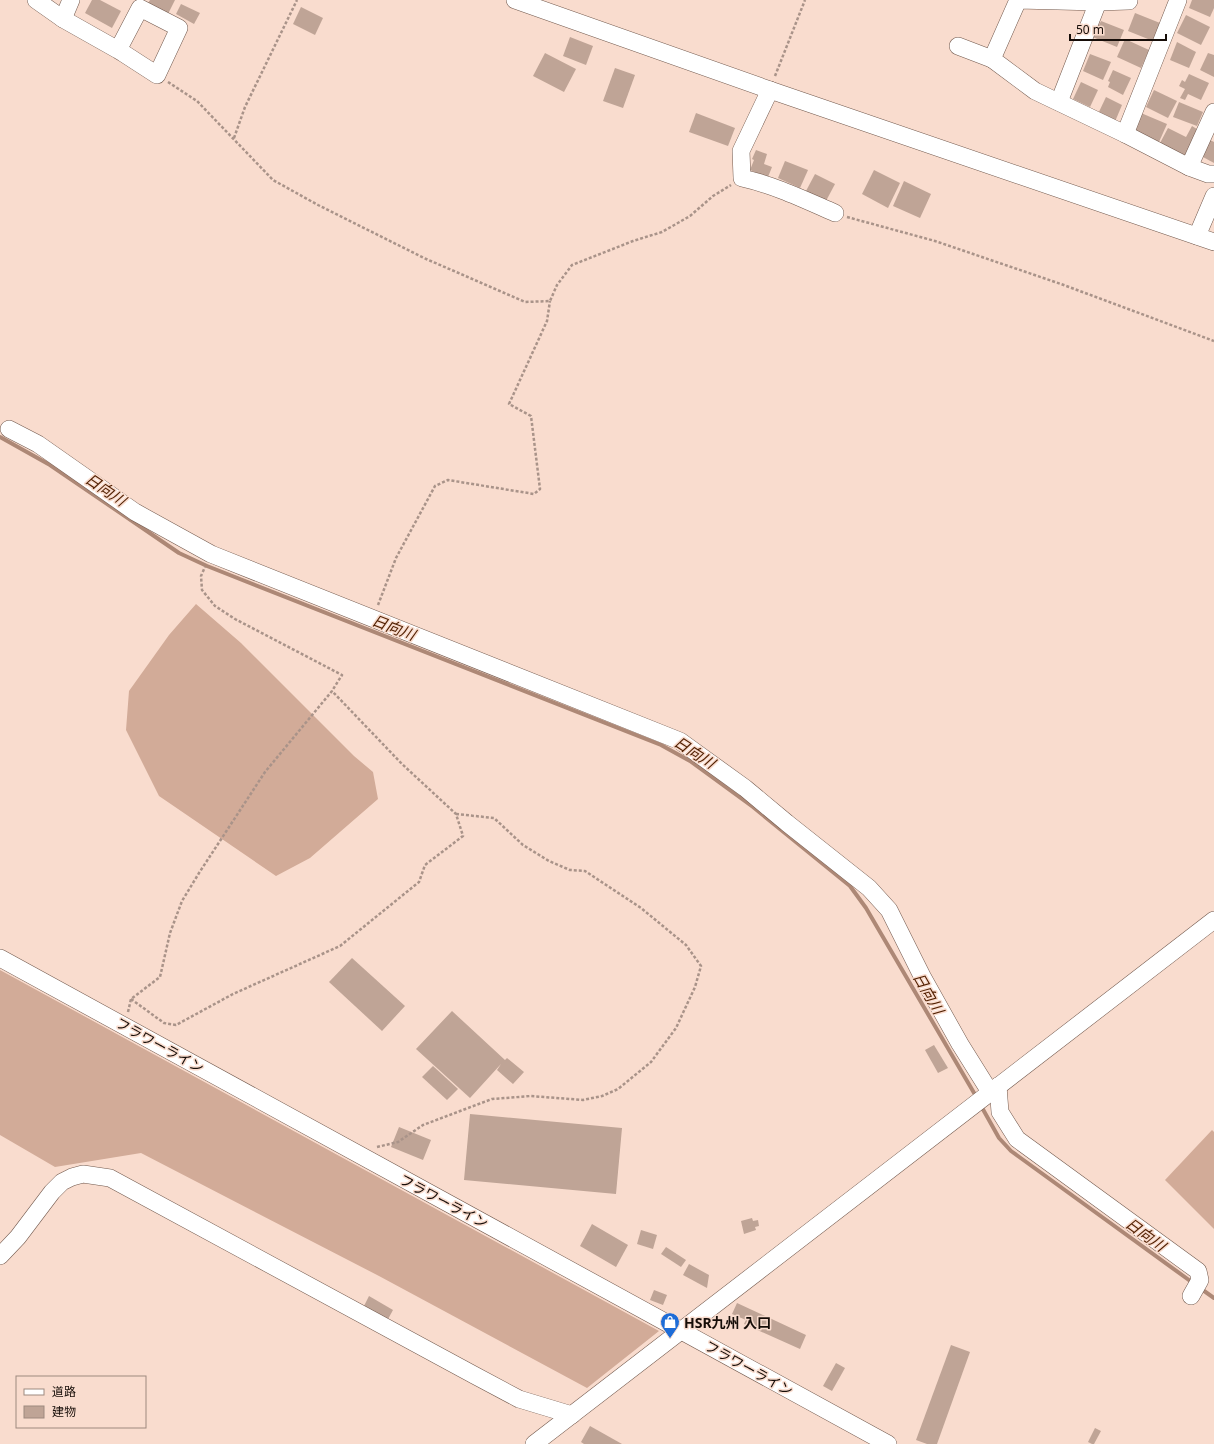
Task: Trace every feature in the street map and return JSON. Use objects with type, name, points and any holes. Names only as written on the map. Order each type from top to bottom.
[{"type":"street","points":[[36,0],[63,19],[118,50],[157,75],[179,28],[140,8],[118,50]]},
{"type":"street","points":[[63,19],[71,0]]},
{"type":"street","points":[[516,0],[770,90],[1214,242]]},
{"type":"street","points":[[992,59],[1018,0],[1098,2],[1129,0]]},
{"type":"street","points":[[1125,134],[1178,0]]},
{"type":"street","points":[[1059,102],[1098,2]]},
{"type":"street","points":[[958,46],[992,59],[1035,91],[1125,134],[1189,167],[1208,174],[1214,174]]},
{"type":"street","points":[[770,90],[741,151],[742,178],[788,193],[835,213]]},
{"type":"street","points":[[1189,167],[1214,112]]},
{"type":"street","points":[[1197,236],[1214,196]]},
{"type":"street","points":[[9,429],[38,444],[135,512],[211,554],[680,741],[745,788],[870,888],[889,910],[923,978],[960,1044],[994,1089],[1000,1112],[1017,1139],[1198,1271],[1200,1280],[1191,1296]]},
{"type":"street","points":[[534,1444],[1214,920]]},
{"type":"street","name":"フラワーライン","points":[[0,958],[888,1444]]},
{"type":"street","points":[[0,1256],[18,1237],[52,1192],[62,1182],[83,1174],[110,1178],[519,1399],[572,1415]]},
{"type":"path","points":[[234,138],[245,107],[297,0]]},
{"type":"path","points":[[770,90],[805,0]]},
{"type":"path","points":[[157,75],[197,101],[274,180],[325,208],[424,258],[525,302],[550,301]]},
{"type":"path","points":[[372,619],[396,558],[435,486],[448,480],[534,494],[540,489],[531,416],[509,404],[548,321],[550,301],[558,285],[572,265],[633,241],[662,232],[690,216],[713,196],[742,178]]},
{"type":"path","points":[[835,213],[935,241],[1031,274],[1214,341]]},
{"type":"path","points":[[201,576],[202,590],[216,606],[235,619],[342,675],[332,691],[265,772],[203,866],[182,901],[170,933],[160,977],[131,999],[164,1023],[176,1025],[233,994],[340,946],[420,882],[425,865],[463,836],[456,814],[402,764],[332,691]]},
{"type":"path","points":[[376,1147],[398,1142],[423,1125],[492,1099],[531,1096],[583,1100],[602,1096],[618,1089],[651,1062],[676,1028],[695,987],[701,966],[686,945],[641,908],[585,871],[570,870],[536,853],[523,845],[494,818],[456,814]]},
{"type":"shaded area","points":[[196,604],[241,643],[354,756],[373,772],[378,799],[310,858],[276,876],[159,796],[126,730],[129,691],[169,635]]},
{"type":"shaded area","points":[[0,970],[659,1331],[587,1388],[379,1276],[141,1153],[55,1167],[0,1135]]},
{"type":"shaded area","points":[[1212,1130],[1214,1132],[1214,1229],[1165,1180]]},
{"type":"building","points":[[92,0],[100,0],[121,11],[112,28],[85,13]]},
{"type":"building","points":[[150,0],[175,0],[168,14],[148,3]]},
{"type":"building","points":[[1192,0],[1214,0],[1214,8],[1210,17],[1189,8]]},
{"type":"building","points":[[181,4],[200,13],[194,24],[176,14]]},
{"type":"building","points":[[301,7],[323,18],[315,35],[293,24]]},
{"type":"building","points":[[1135,13],[1160,23],[1153,41],[1128,31]]},
{"type":"building","points":[[1186,15],[1210,27],[1201,45],[1177,33]]},
{"type":"building","points":[[1101,21],[1124,30],[1117,47],[1090,36],[1095,23],[1099,25]]},
{"type":"building","points":[[570,37],[593,46],[586,65],[563,56]]},
{"type":"building","points":[[1125,39],[1149,50],[1141,68],[1117,57]]},
{"type":"building","points":[[1177,42],[1196,52],[1189,68],[1170,60]]},
{"type":"building","points":[[545,53],[576,69],[564,92],[533,76]]},
{"type":"building","points":[[1208,53],[1214,55],[1214,77],[1200,70]]},
{"type":"building","points":[[1090,54],[1111,62],[1103,80],[1083,71]]},
{"type":"building","points":[[615,68],[635,75],[623,108],[603,101]]},
{"type":"building","points":[[1113,70],[1131,78],[1123,95],[1108,87],[1110,82],[1108,81]]},
{"type":"building","points":[[1189,74],[1209,83],[1201,100],[1188,94],[1185,100],[1180,98],[1185,89],[1179,86],[1182,80],[1185,82]]},
{"type":"building","points":[[1081,82],[1098,90],[1090,107],[1073,99]]},
{"type":"building","points":[[1154,90],[1177,101],[1168,118],[1146,107]]},
{"type":"building","points":[[1106,97],[1122,105],[1114,124],[1097,116]]},
{"type":"building","points":[[1179,102],[1203,112],[1197,126],[1173,117]]},
{"type":"building","points":[[696,113],[735,128],[728,146],[689,132]]},
{"type":"building","points":[[1141,113],[1167,124],[1159,142],[1132,131]]},
{"type":"building","points":[[1192,126],[1200,131],[1186,157],[1160,143],[1168,128],[1186,137]]},
{"type":"building","points":[[1210,140],[1214,142],[1214,163],[1203,157]]},
{"type":"building","points":[[756,150],[767,154],[764,164],[772,167],[768,177],[750,170],[754,160],[752,159]]},
{"type":"building","points":[[785,161],[808,170],[800,188],[778,178]]},
{"type":"building","points":[[874,170],[900,183],[888,208],[862,194]]},
{"type":"building","points":[[815,174],[835,184],[826,201],[806,191]]},
{"type":"building","points":[[904,181],[931,194],[920,218],[893,206]]},
{"type":"building","points":[[352,958],[405,1006],[382,1031],[329,982]]},
{"type":"building","points":[[452,1011],[505,1060],[507,1058],[524,1072],[513,1084],[497,1070],[501,1064],[470,1098],[416,1049]]},
{"type":"building","points":[[934,1045],[948,1068],[938,1073],[925,1050]]},
{"type":"building","points":[[433,1066],[458,1089],[447,1100],[422,1077]]},
{"type":"building","points":[[470,1114],[622,1128],[616,1194],[464,1180]]},
{"type":"building","points":[[399,1127],[431,1140],[423,1160],[391,1147]]},
{"type":"building","points":[[752,1218],[753,1221],[758,1220],[759,1226],[755,1227],[756,1230],[744,1234],[741,1221]]},
{"type":"building","points":[[592,1224],[628,1245],[616,1267],[580,1246]]},
{"type":"building","points":[[641,1230],[657,1235],[653,1249],[637,1244]]},
{"type":"building","points":[[666,1247],[686,1260],[681,1267],[661,1254]]},
{"type":"building","points":[[689,1264],[709,1275],[707,1288],[683,1275]]},
{"type":"building","points":[[654,1290],[667,1295],[663,1305],[650,1300]]},
{"type":"building","points":[[369,1296],[393,1310],[387,1321],[363,1308]]},
{"type":"building","points":[[737,1303],[806,1335],[800,1349],[744,1324],[746,1320],[732,1314]]},
{"type":"building","points":[[951,1345],[970,1352],[937,1444],[927,1444],[916,1440]]},
{"type":"building","points":[[836,1363],[845,1368],[832,1391],[823,1386]]},
{"type":"building","points":[[590,1426],[622,1444],[584,1444],[581,1442]]},
{"type":"building","points":[[1095,1428],[1101,1431],[1094,1444],[1092,1444],[1088,1442]]},
{"type":"waterway","name":"日向川","points":[[0,437],[50,465],[179,553],[207,566],[661,745],[690,761],[753,807],[850,886],[866,908],[977,1098]]},
{"type":"waterway","name":"日向川","points":[[980,1104],[999,1138],[1011,1151],[1193,1283]]},
{"type":"waterway","name":"日向川","points":[[1200,1288],[1214,1298]]},
{"type":"place","name":"HSR九州 入口","points":[[670,1339]]}]
